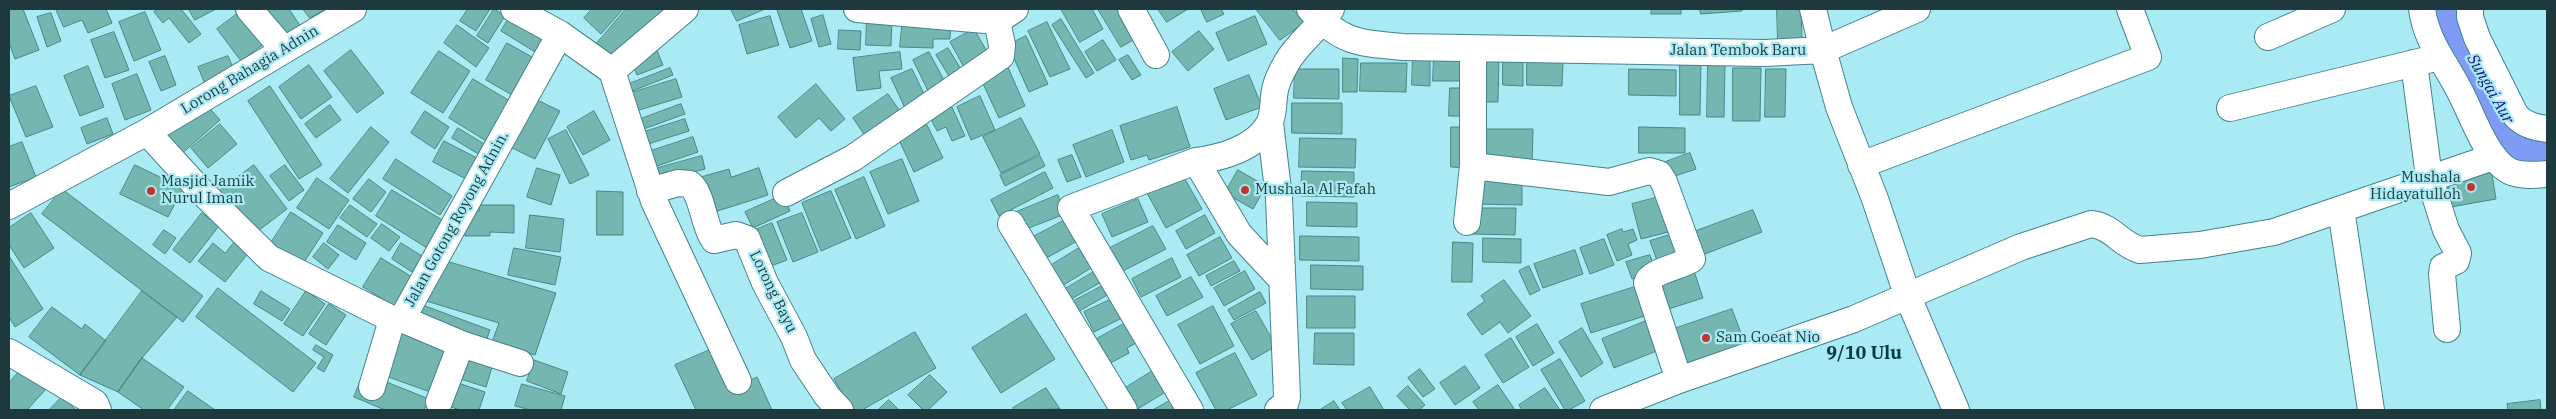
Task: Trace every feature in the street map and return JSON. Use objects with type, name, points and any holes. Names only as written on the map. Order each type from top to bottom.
[{"type":"street","points":[[250,9],[284,50]]},
{"type":"street","name":"Lorong Bahagia Adnin","points":[[147,132],[353,9]]},
{"type":"street","points":[[514,9],[560,34],[612,71],[650,191],[738,381]]},
{"type":"street","points":[[612,71],[685,9]]},
{"type":"street","points":[[786,193],[853,158],[1001,56],[1006,15],[857,9]]},
{"type":"street","points":[[1131,9],[1156,55]]},
{"type":"street","points":[[1813,9],[1823,50],[1917,9]]},
{"type":"street","points":[[1861,165],[2148,57],[2130,9]]},
{"type":"street","points":[[2268,37],[2332,9]]},
{"type":"street","points":[[2422,9],[2426,60],[2429,177],[2446,230],[2458,253],[2456,261],[2444,267],[2442,274],[2447,329]]},
{"type":"street","points":[[2470,9],[2470,17],[2477,38],[2516,116],[2534,127],[2547,128]]},
{"type":"street","points":[[1278,410],[1285,404],[1287,397],[1279,198],[1270,123],[1276,87],[1288,60],[1321,13]]},
{"type":"street","name":"Jalan Tembok Baru","points":[[1321,13],[1339,35],[1362,43],[1403,47],[1765,53],[1823,50],[1839,107],[1875,199],[1908,297],[1956,410]]},
{"type":"street","name":"Jalan Gotong Royong Adnin.","points":[[147,132],[198,188],[269,258],[394,323],[560,34]]},
{"type":"street","points":[[1468,222],[1473,166],[1472,48]]},
{"type":"street","points":[[2230,108],[2426,60]]},
{"type":"street","points":[[2426,60],[2458,86],[2493,157],[2508,171],[2521,174],[2547,174]]},
{"type":"street","points":[[1190,410],[1071,208],[1196,161],[1209,160],[1236,151],[1256,140],[1270,123]]},
{"type":"street","points":[[9,206],[147,132]]},
{"type":"street","points":[[1603,410],[1679,380],[1854,319],[2021,247],[2091,224],[2102,225],[2127,246],[2140,250],[2200,245],[2256,236],[2303,223],[2429,177],[2493,157]]},
{"type":"street","points":[[1196,161],[1239,234],[1281,279]]},
{"type":"street","points":[[1473,166],[1609,182],[1649,171],[1659,174],[1664,182],[1692,259],[1685,264],[1652,275],[1647,283],[1679,380]]},
{"type":"street","name":"Lorong Bayu","points":[[650,191],[678,183],[690,184],[695,189],[707,227],[714,240],[736,235],[747,239],[765,283],[794,337],[803,360],[827,396],[840,410]]},
{"type":"street","points":[[2340,209],[2371,410]]},
{"type":"street","points":[[1011,224],[1124,410]]},
{"type":"street","points":[[372,387],[394,323],[460,348],[520,363]]},
{"type":"street","points":[[439,402],[460,348]]},
{"type":"street","points":[[9,352],[95,403],[98,410]]},
{"type":"building","points":[[9,9],[23,9],[39,50],[15,59],[9,43]]},
{"type":"building","points":[[56,9],[106,9],[112,23],[88,33],[82,20],[64,27]]},
{"type":"building","points":[[158,9],[181,9],[201,34],[189,43],[169,18],[163,23],[154,12]]},
{"type":"building","points":[[189,9],[216,9],[195,20]]},
{"type":"building","points":[[271,9],[289,9],[301,27],[284,37],[267,11]]},
{"type":"building","points":[[303,9],[325,9],[310,18]]},
{"type":"building","points":[[468,9],[490,9],[476,31],[460,21]]},
{"type":"building","points":[[494,9],[505,16],[488,43],[477,36]]},
{"type":"building","points":[[592,9],[623,9],[601,34],[584,18]]},
{"type":"building","points":[[626,9],[664,9],[614,68],[592,49]]},
{"type":"building","points":[[731,9],[765,9],[737,21]]},
{"type":"building","points":[[801,9],[812,41],[790,48],[777,10]]},
{"type":"building","points":[[1061,9],[1092,9],[1103,29],[1080,42]]},
{"type":"building","points":[[1098,9],[1126,9],[1142,35],[1121,47]]},
{"type":"building","points":[[1158,9],[1188,9],[1167,22]]},
{"type":"building","points":[[1201,9],[1221,9],[1224,14],[1207,22]]},
{"type":"building","points":[[1256,9],[1293,9],[1304,23],[1280,40]]},
{"type":"building","points":[[1652,9],[1681,9],[1681,14],[1651,14]]},
{"type":"building","points":[[1700,9],[1742,9],[1742,11],[1701,14]]},
{"type":"building","points":[[1777,9],[1801,9],[1802,39],[1778,40]]},
{"type":"building","points":[[241,11],[265,43],[241,61],[217,29]]},
{"type":"building","points":[[145,12],[161,50],[134,61],[119,22]]},
{"type":"building","points":[[513,12],[552,36],[540,55],[501,31]]},
{"type":"building","points":[[51,13],[61,41],[47,47],[37,17]]},
{"type":"building","points":[[823,15],[831,44],[819,47],[811,19]]},
{"type":"building","points":[[770,16],[779,45],[747,54],[739,25]]},
{"type":"building","points":[[1255,16],[1267,44],[1228,61],[1216,33]]},
{"type":"building","points":[[867,17],[892,19],[891,46],[866,45]]},
{"type":"building","points":[[903,18],[951,20],[950,39],[933,39],[933,48],[900,47]]},
{"type":"building","points":[[1061,19],[1094,73],[1086,78],[1052,25]]},
{"type":"building","points":[[1047,22],[1070,69],[1050,77],[1028,31]]},
{"type":"building","points":[[457,25],[489,48],[476,67],[444,43]]},
{"type":"building","points":[[974,29],[989,55],[965,69],[950,42]]},
{"type":"building","points":[[839,30],[861,31],[860,50],[838,49]]},
{"type":"building","points":[[1199,31],[1214,49],[1188,71],[1172,52]]},
{"type":"building","points":[[114,32],[129,70],[105,78],[91,40]]},
{"type":"building","points":[[1026,36],[1048,84],[1029,92],[1008,45]]},
{"type":"building","points":[[1103,40],[1116,60],[1097,71],[1085,52]]},
{"type":"building","points":[[507,43],[541,62],[519,99],[486,80]]},
{"type":"building","points":[[656,48],[663,65],[637,75],[630,58]]},
{"type":"building","points":[[948,48],[964,74],[952,81],[936,55]]},
{"type":"building","points":[[351,50],[384,93],[357,113],[324,71]]},
{"type":"building","points":[[439,51],[470,71],[443,113],[411,93]]},
{"type":"building","points":[[900,52],[902,69],[879,71],[881,88],[857,91],[853,58]]},
{"type":"building","points":[[929,52],[947,86],[930,95],[913,60]]},
{"type":"building","points":[[1128,55],[1141,75],[1132,80],[1119,60]]},
{"type":"building","points":[[1413,55],[1430,55],[1430,86],[1412,85]]},
{"type":"building","points":[[165,56],[176,85],[161,91],[149,62]]},
{"type":"building","points":[[228,56],[235,72],[205,84],[198,67]]},
{"type":"building","points":[[1434,56],[1465,56],[1465,81],[1433,81]]},
{"type":"building","points":[[1475,56],[1499,56],[1498,102],[1474,102]]},
{"type":"building","points":[[1343,58],[1358,59],[1357,92],[1343,92]]},
{"type":"building","points":[[1503,59],[1523,59],[1523,86],[1503,85]]},
{"type":"building","points":[[1680,61],[1701,61],[1700,115],[1680,115]]},
{"type":"building","points":[[1527,62],[1563,62],[1562,86],[1527,85]]},
{"type":"building","points":[[1006,63],[1025,106],[999,118],[979,75]]},
{"type":"building","points":[[1361,63],[1407,63],[1406,92],[1360,91]]},
{"type":"building","points":[[309,65],[332,97],[301,119],[279,87]]},
{"type":"building","points":[[1708,65],[1725,65],[1724,117],[1707,117]]},
{"type":"building","points":[[88,66],[104,107],[80,116],[64,76]]},
{"type":"building","points":[[670,68],[673,75],[627,93],[624,86]]},
{"type":"building","points":[[1733,68],[1761,68],[1760,121],[1733,121]]},
{"type":"building","points":[[912,69],[927,100],[906,110],[891,78]]},
{"type":"building","points":[[1295,69],[1339,69],[1339,99],[1294,98]]},
{"type":"building","points":[[1629,69],[1676,70],[1676,96],[1629,95]]},
{"type":"building","points":[[1766,69],[1786,69],[1785,117],[1765,117]]},
{"type":"building","points":[[137,74],[151,110],[125,120],[112,84]]},
{"type":"building","points":[[1249,75],[1262,107],[1226,120],[1214,89]]},
{"type":"building","points":[[473,79],[515,104],[491,144],[449,118]]},
{"type":"building","points":[[676,79],[682,97],[636,111],[631,93]]},
{"type":"building","points":[[816,84],[845,119],[831,131],[819,118],[796,138],[778,117]]},
{"type":"building","points":[[36,86],[53,127],[26,137],[9,96]]},
{"type":"building","points":[[270,86],[322,165],[299,179],[248,101]]},
{"type":"building","points":[[1450,88],[1470,88],[1470,116],[1449,116]]},
{"type":"building","points":[[888,94],[902,114],[867,139],[853,118]]},
{"type":"building","points":[[980,96],[995,130],[971,140],[957,107]]},
{"type":"building","points":[[531,97],[560,111],[535,159],[506,145]]},
{"type":"building","points":[[204,102],[220,120],[179,156],[163,138]]},
{"type":"building","points":[[1292,103],[1342,103],[1342,134],[1292,133]]},
{"type":"building","points":[[681,104],[685,114],[641,130],[638,120]]},
{"type":"building","points":[[330,105],[341,120],[316,138],[305,124]]},
{"type":"building","points":[[951,105],[965,136],[952,141],[946,127],[937,131],[929,115]]},
{"type":"building","points":[[1177,107],[1190,147],[1149,160],[1147,155],[1131,160],[1120,126]]},
{"type":"building","points":[[425,111],[449,127],[435,149],[411,133]]},
{"type":"building","points":[[594,111],[610,140],[583,155],[567,127]]},
{"type":"building","points":[[107,118],[113,134],[87,144],[81,128]]},
{"type":"building","points":[[1021,118],[1040,154],[1001,173],[983,137]]},
{"type":"building","points":[[685,119],[689,131],[645,145],[641,133]]},
{"type":"building","points":[[220,124],[237,144],[208,168],[191,148]]},
{"type":"building","points":[[927,125],[943,158],[914,172],[898,138]]},
{"type":"building","points":[[371,127],[389,142],[348,193],[330,179]]},
{"type":"building","points":[[1451,127],[1469,127],[1468,168],[1451,167]]},
{"type":"building","points":[[1639,127],[1685,128],[1685,153],[1639,153]]},
{"type":"building","points":[[458,128],[486,145],[480,155],[452,138]]},
{"type":"building","points":[[1475,129],[1533,129],[1532,166],[1475,165]]},
{"type":"building","points":[[566,130],[589,175],[570,184],[548,139]]},
{"type":"building","points":[[1112,130],[1124,162],[1086,177],[1073,145]]},
{"type":"building","points":[[693,137],[698,152],[654,167],[648,152]]},
{"type":"building","points":[[1300,138],[1356,139],[1355,168],[1299,167]]},
{"type":"building","points":[[444,141],[477,158],[466,179],[433,162]]},
{"type":"building","points":[[22,142],[36,177],[9,187],[9,147]]},
{"type":"building","points":[[1690,153],[1696,169],[1666,179],[1660,164]]},
{"type":"building","points":[[1072,155],[1081,177],[1067,182],[1058,160]]},
{"type":"building","points":[[702,156],[705,169],[661,180],[658,168]]},
{"type":"building","points":[[1040,156],[1045,166],[1005,186],[1000,175]]},
{"type":"building","points":[[396,159],[452,196],[440,215],[383,179]]},
{"type":"building","points":[[902,159],[919,201],[888,214],[870,172]]},
{"type":"building","name":"Masjid Jamik Nurul Iman","points":[[135,165],[183,188],[168,217],[120,194]]},
{"type":"building","points":[[254,165],[287,209],[250,237],[217,193]]},
{"type":"building","points":[[285,165],[304,190],[289,201],[270,176]]},
{"type":"building","points":[[537,168],[560,175],[551,205],[527,197]]},
{"type":"building","points":[[759,168],[768,195],[708,214],[697,178],[729,169],[731,177]]},
{"type":"building","name":"Mushala Hidayatulloh","points":[[2491,168],[2496,199],[2451,207],[2446,176]]},
{"type":"building","name":"Mushala Al Fafah","points":[[1238,170],[1266,186],[1253,209],[1225,193]]},
{"type":"building","points":[[1302,171],[1354,172],[1354,197],[1301,196]]},
{"type":"building","points":[[1045,172],[1053,188],[999,216],[991,200]]},
{"type":"building","points":[[1474,172],[1522,173],[1522,205],[1473,204]]},
{"type":"building","points":[[1182,174],[1202,209],[1166,228],[1147,193]]},
{"type":"building","points":[[864,177],[885,226],[856,239],[835,190]]},
{"type":"building","points":[[317,178],[349,200],[329,229],[297,208]]},
{"type":"building","points":[[369,179],[386,192],[371,212],[353,199]]},
{"type":"building","points":[[62,189],[203,296],[183,322],[42,214]]},
{"type":"building","points":[[392,190],[444,221],[427,248],[376,216]]},
{"type":"building","points":[[597,191],[623,192],[623,235],[597,235]]},
{"type":"building","points":[[831,191],[851,238],[821,251],[802,203]]},
{"type":"building","points":[[783,195],[790,211],[753,228],[745,212]]},
{"type":"building","points":[[1058,195],[1065,214],[1021,231],[1014,213]]},
{"type":"building","points":[[1667,195],[1676,230],[1641,239],[1632,204]]},
{"type":"building","points":[[1138,199],[1148,222],[1112,237],[1102,214]]},
{"type":"building","points":[[1307,202],[1357,203],[1357,227],[1307,226]]},
{"type":"building","points":[[350,205],[377,224],[367,237],[340,218]]},
{"type":"building","points":[[479,205],[514,205],[514,233],[490,232],[490,236],[465,236],[465,211],[479,211]]},
{"type":"building","points":[[1474,208],[1516,208],[1515,235],[1473,234]]},
{"type":"building","points":[[1753,210],[1762,232],[1697,257],[1688,234]]},
{"type":"building","points":[[291,212],[323,233],[301,267],[269,246]]},
{"type":"building","points":[[31,213],[54,248],[24,268],[9,245],[9,228]]},
{"type":"building","points":[[202,213],[219,226],[190,263],[173,250]]},
{"type":"building","points":[[802,213],[818,252],[793,262],[777,222]]},
{"type":"building","points":[[530,215],[564,219],[560,252],[526,248]]},
{"type":"building","points":[[1205,215],[1215,233],[1186,249],[1176,231]]},
{"type":"building","points":[[1069,218],[1081,239],[1039,262],[1027,240]]},
{"type":"building","points":[[772,223],[787,260],[763,269],[748,233]]},
{"type":"building","points":[[382,224],[400,237],[389,251],[371,238]]},
{"type":"building","points":[[338,225],[366,243],[356,260],[327,242]]},
{"type":"building","points":[[1153,226],[1166,249],[1119,273],[1106,250]]},
{"type":"building","points":[[1622,229],[1623,232],[1633,229],[1637,240],[1628,244],[1632,255],[1617,261],[1607,235]]},
{"type":"building","points":[[164,230],[176,238],[165,254],[153,245]]},
{"type":"building","points":[[1679,232],[1688,259],[1660,269],[1650,241]]},
{"type":"building","points":[[1300,236],[1359,237],[1359,261],[1300,260]]},
{"type":"building","points":[[1220,237],[1232,258],[1199,276],[1187,255]]},
{"type":"building","points":[[1483,238],[1521,239],[1521,263],[1483,262]]},
{"type":"building","points":[[1604,239],[1614,265],[1590,274],[1580,248]]},
{"type":"building","points":[[236,240],[250,251],[225,282],[198,261],[213,243],[225,253]]},
{"type":"building","points":[[1453,242],[1473,243],[1472,282],[1452,282]]},
{"type":"building","points":[[324,243],[339,255],[328,269],[313,257]]},
{"type":"building","points":[[401,243],[422,256],[412,272],[392,259]]},
{"type":"building","points":[[1084,245],[1096,265],[1057,289],[1045,269]]},
{"type":"building","points":[[514,248],[561,257],[555,285],[508,275]]},
{"type":"building","points":[[1575,250],[1583,274],[1543,288],[1534,264]]},
{"type":"building","points":[[1650,255],[1656,272],[1632,279],[1626,262]]},
{"type":"building","points":[[9,256],[43,309],[15,327],[9,317]]},
{"type":"building","points":[[381,258],[412,277],[394,306],[363,287]]},
{"type":"building","points":[[1172,258],[1181,277],[1141,297],[1132,279]]},
{"type":"building","points":[[439,259],[556,293],[535,355],[492,342],[499,323],[426,301]]},
{"type":"building","points":[[1234,261],[1240,271],[1211,286],[1206,276]]},
{"type":"building","points":[[1311,265],[1363,266],[1363,290],[1311,289]]},
{"type":"building","points":[[1692,265],[1703,298],[1659,312],[1652,281]]},
{"type":"building","points":[[1529,266],[1540,290],[1530,295],[1519,271]]},
{"type":"building","points":[[1097,270],[1103,281],[1066,302],[1060,292]]},
{"type":"building","points":[[1245,271],[1255,289],[1224,306],[1214,288]]},
{"type":"building","points":[[1191,277],[1203,297],[1167,316],[1156,296]]},
{"type":"building","points":[[1504,280],[1531,316],[1508,333],[1500,322],[1482,335],[1467,314],[1485,301],[1481,296]]},
{"type":"building","points":[[1106,284],[1111,293],[1074,314],[1068,304]]},
{"type":"building","points":[[1641,285],[1651,314],[1591,333],[1581,304]]},
{"type":"building","points":[[218,288],[316,363],[293,392],[196,317]]},
{"type":"building","points":[[142,291],[177,317],[142,358],[118,392],[80,375]]},
{"type":"building","points":[[261,291],[290,309],[282,321],[254,304]]},
{"type":"building","points":[[306,291],[325,304],[303,336],[284,324]]},
{"type":"building","points":[[1260,292],[1266,303],[1234,320],[1228,310]]},
{"type":"building","points":[[1307,296],[1355,296],[1355,328],[1307,328]]},
{"type":"building","points":[[1114,298],[1124,317],[1094,332],[1084,312]]},
{"type":"building","points":[[417,303],[490,330],[485,344],[412,318]]},
{"type":"building","points":[[329,304],[346,315],[326,345],[309,334]]},
{"type":"building","points":[[1213,306],[1234,346],[1200,364],[1178,325]]},
{"type":"building","points":[[52,307],[82,329],[85,324],[106,341],[80,375],[29,337]]},
{"type":"building","name":"Sam Goeat Nio","points":[[1732,309],[1745,344],[1680,366],[1668,331]]},
{"type":"building","points":[[1256,311],[1276,346],[1252,360],[1231,324]]},
{"type":"building","points":[[1026,314],[1055,359],[1001,393],[972,348]]},
{"type":"building","points":[[1651,319],[1664,348],[1614,368],[1602,339]]},
{"type":"building","points":[[1129,321],[1140,341],[1127,348],[1129,353],[1107,365],[1093,341]]},
{"type":"building","points":[[1537,324],[1554,353],[1533,366],[1516,337]]},
{"type":"building","points":[[382,326],[449,350],[433,393],[366,369]]},
{"type":"building","points":[[1582,328],[1603,363],[1581,377],[1559,342]]},
{"type":"building","points":[[915,332],[936,368],[862,410],[852,410],[834,379]]},
{"type":"building","points":[[1315,333],[1354,333],[1354,365],[1314,364]]},
{"type":"building","points":[[1511,338],[1529,367],[1503,383],[1485,355]]},
{"type":"building","points":[[316,345],[333,355],[324,372],[317,368],[324,357],[313,350]]},
{"type":"building","points":[[712,349],[730,389],[757,377],[772,410],[696,410],[675,365]]},
{"type":"building","points":[[460,350],[494,361],[486,387],[451,376]]},
{"type":"building","points":[[1235,353],[1257,395],[1227,410],[1216,410],[1196,373]]},
{"type":"building","points":[[142,358],[184,387],[167,410],[144,410],[118,392]]},
{"type":"building","points":[[1560,359],[1585,401],[1569,410],[1565,410],[1541,370]]},
{"type":"building","points":[[534,360],[568,372],[561,394],[527,381]]},
{"type":"building","points":[[1465,366],[1480,388],[1455,405],[1440,383]]},
{"type":"building","points":[[23,367],[47,388],[27,410],[9,410],[9,383]]},
{"type":"building","points":[[1159,367],[1172,388],[1136,410],[1122,390]]},
{"type":"building","points":[[1420,369],[1435,389],[1423,397],[1408,378]]},
{"type":"building","points":[[364,373],[429,399],[424,410],[385,410],[354,397]]},
{"type":"building","points":[[930,375],[947,392],[928,410],[923,410],[908,395]]},
{"type":"building","points":[[449,380],[485,392],[479,410],[460,410],[442,404]]},
{"type":"building","points":[[522,384],[565,396],[561,410],[531,410],[515,406]]},
{"type":"building","points":[[1498,385],[1515,410],[1479,410],[1473,402]]},
{"type":"building","points":[[1408,386],[1425,405],[1419,410],[1410,410],[1397,396]]},
{"type":"building","points":[[1370,387],[1384,410],[1347,410],[1342,403]]},
{"type":"building","points":[[1046,388],[1060,409],[1014,410],[1013,408]]},
{"type":"building","points":[[1545,388],[1560,410],[1522,410],[1519,405]]},
{"type":"building","points":[[188,391],[215,410],[174,410]]},
{"type":"building","points":[[62,397],[76,410],[49,410]]},
{"type":"building","points":[[1173,399],[1180,410],[1153,410]]},
{"type":"building","points":[[889,400],[899,410],[878,410]]},
{"type":"building","points":[[2540,400],[2541,410],[2508,410],[2507,404]]},
{"type":"building","points":[[1334,401],[1340,410],[1320,410]]},
{"type":"waterway","name":"Sungai Aur","points":[[2455,9],[2463,43],[2519,140],[2547,151]]},
{"type":"place","name":"Mushala Hidayatulloh","points":[[2471,187]]},
{"type":"place","name":"Mushala Al Fafah","points":[[1245,190]]},
{"type":"place","name":"Masjid Jamik Nurul Iman","points":[[151,191]]},
{"type":"place","name":"Sam Goeat Nio","points":[[1706,338]]},
{"type":"district","name":"9/10 Ulu","points":[[1864,354]]}]
